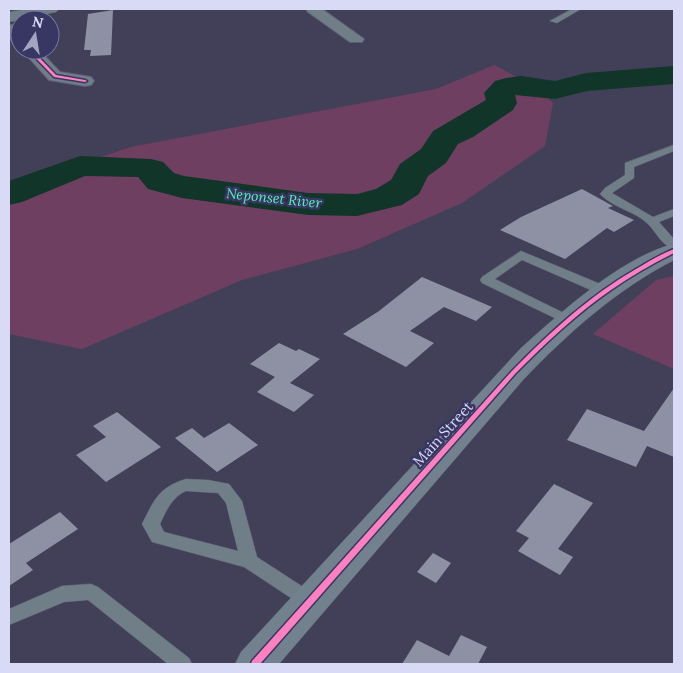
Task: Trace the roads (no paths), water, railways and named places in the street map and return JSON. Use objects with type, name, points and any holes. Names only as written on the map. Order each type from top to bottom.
[{"type":"main road","name":"Main Street","points":[[255,664],[513,373],[567,320],[605,291],[640,268],[674,251]]},
{"type":"street","points":[[9,17],[51,9]]},
{"type":"street","points":[[313,9],[356,39]]},
{"type":"street","points":[[40,60],[55,76],[85,81]]},
{"type":"lane","points":[[554,21],[577,9]]},
{"type":"lane","points":[[674,148],[629,165],[630,176],[607,191],[608,196],[652,220],[661,234],[674,245]]},
{"type":"lane","points":[[652,220],[674,212]]},
{"type":"lane","points":[[567,320],[486,280],[521,255],[605,291]]},
{"type":"lane","points":[[249,561],[234,501],[223,488],[195,483],[174,488],[160,503],[151,524],[158,538],[249,561],[311,602]]},
{"type":"lane","points":[[9,618],[62,594],[91,592],[182,664]]},
{"type":"waterway","name":"Neponset River","points":[[9,194],[80,166],[138,167],[151,169],[161,181],[182,187],[308,204],[357,205],[389,197],[406,186],[412,171],[434,156],[445,138],[461,130],[502,103],[499,93],[506,87],[521,85],[555,90],[586,82],[674,75]]}]
